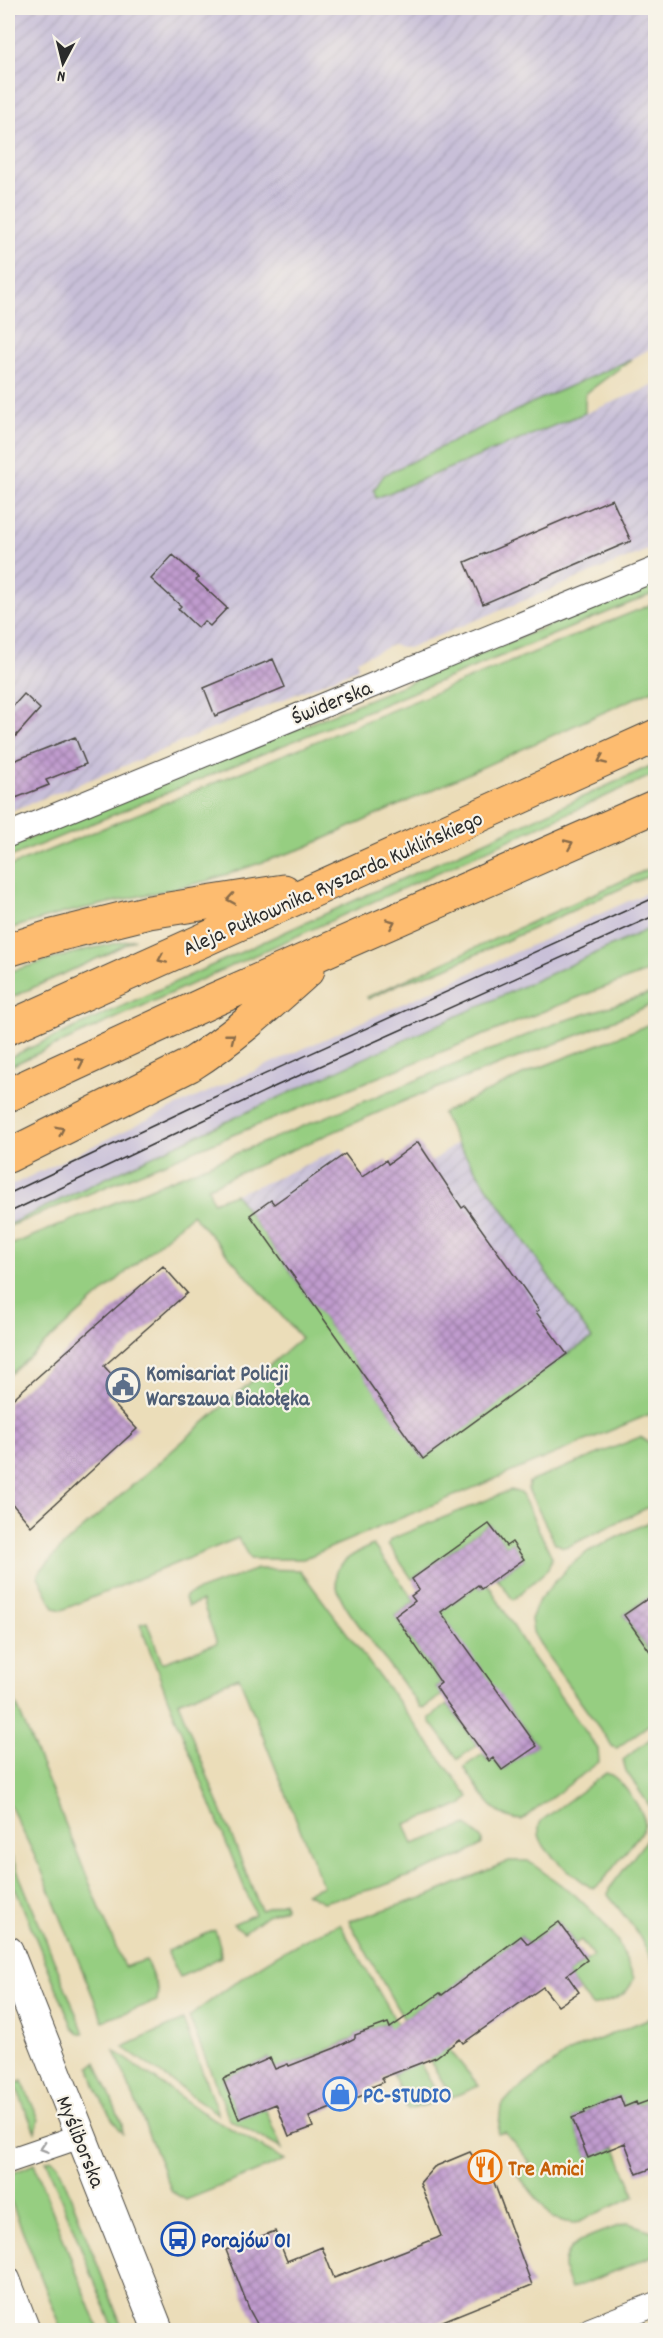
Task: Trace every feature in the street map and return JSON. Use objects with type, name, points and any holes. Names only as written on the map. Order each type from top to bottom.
[{"type":"main road","name":"Aleja Pułkownika Ryszarda Kuklińskiego","points":[[8,1028],[656,736]]},
{"type":"main road","points":[[8,1095],[209,1002],[656,806]]},
{"type":"main road","points":[[8,950],[53,936],[150,912],[330,883]]},
{"type":"main road","points":[[8,1156],[190,1065],[244,1026],[338,947]]},
{"type":"street","name":"Świderska","points":[[8,835],[656,569]]},
{"type":"street","name":"Myśliborska","points":[[8,1951],[158,2331]]},
{"type":"street","points":[[8,2161],[81,2136]]},
{"type":"street","points":[[8,2279],[28,2331]]},
{"type":"street","points":[[590,2331],[656,2304]]},
{"type":"shaded area","points":[[8,8],[655,8],[655,346],[632,359],[536,401],[384,475],[374,491],[377,498],[655,385],[655,547],[408,648],[392,645],[357,660],[358,668],[8,812]]},
{"type":"shaded area","points":[[655,889],[655,926],[274,1099],[8,1225],[8,1187],[153,1117]]},
{"type":"shaded area","points":[[457,1143],[592,1339],[567,1354],[423,1459],[235,1194],[342,1148],[345,1154],[304,1183],[315,1200],[434,1166],[431,1162]]},
{"type":"green space","points":[[632,359],[585,394],[585,413],[376,498],[374,490],[384,475],[536,401]]},
{"type":"green space","points":[[655,582],[655,593],[8,858],[8,847]]},
{"type":"green space","points":[[655,603],[655,689],[304,848],[207,881],[64,913],[8,929],[8,867]]},
{"type":"green space","points":[[655,764],[655,774],[8,1067],[8,1058]]},
{"type":"green space","points":[[655,866],[655,873],[444,969],[401,983],[368,999],[367,997]]},
{"type":"green space","points":[[655,926],[655,969],[230,1136],[8,1227],[169,1148]]},
{"type":"green space","points":[[135,939],[8,999],[8,972],[85,950]]},
{"type":"green space","points":[[655,992],[655,1003],[581,1034],[411,1098],[208,1187],[213,1202],[235,1194],[423,1458],[567,1354],[592,1339],[457,1143],[442,1113],[531,1071],[655,1022],[655,1412],[303,1559],[250,1559],[238,1538],[62,1610],[54,1608],[38,1576],[39,1572],[64,1545],[301,1338],[192,1214],[8,1376],[8,1246],[557,1023]]},
{"type":"green space","points":[[640,1437],[647,1442],[655,1457],[657,1476],[655,1504],[569,1546],[563,1547],[555,1543],[528,1489],[529,1482]]},
{"type":"green space","points":[[511,1490],[521,1493],[552,1557],[548,1569],[513,1600],[497,1578],[524,1559],[512,1543],[506,1546],[489,1524],[412,1579],[388,1544],[391,1539]]},
{"type":"green space","points":[[655,1519],[655,1593],[624,1615],[648,1650],[655,1645],[655,1720],[617,1748],[613,1747],[544,1651],[533,1632],[531,1619],[539,1600],[569,1566],[589,1551]]},
{"type":"green space","points":[[373,1545],[415,1601],[395,1616],[441,1683],[436,1687],[442,1695],[424,1708],[420,1707],[350,1613],[337,1588],[337,1571],[342,1564],[349,1557]]},
{"type":"green space","points":[[257,1569],[300,1570],[469,1797],[462,1805],[405,1824],[413,1844],[467,1825],[482,1839],[482,1844],[467,1854],[380,1887],[323,1902],[306,1893],[323,1886],[239,1677],[178,1702],[261,1910],[284,1902],[285,1908],[267,1915],[244,1932],[233,1924],[255,1914],[140,1624],[147,1622],[162,1663],[217,1643],[202,1601],[188,1606],[185,1598],[187,1595]]},
{"type":"green space","points":[[488,1584],[530,1654],[598,1749],[599,1762],[522,1820],[494,1809],[464,1767],[483,1754],[488,1761],[493,1758],[502,1770],[537,1745],[437,1614],[478,1585],[481,1589]]},
{"type":"green space","points":[[8,1684],[124,1967],[146,1960],[158,1990],[157,2001],[103,2021],[41,1869],[8,1801]]},
{"type":"green space","points":[[448,1704],[477,1745],[458,1759],[430,1721],[430,1718]]},
{"type":"green space","points":[[655,1735],[655,1814],[626,1771],[623,1760]]},
{"type":"green space","points":[[606,1773],[617,1780],[630,1794],[645,1823],[643,1830],[595,1888],[590,1887],[554,1858],[541,1840],[539,1830],[541,1821]]},
{"type":"green space","points":[[655,1832],[655,1967],[637,1932],[608,1895],[609,1889]]},
{"type":"green space","points":[[8,1848],[84,2033],[78,2033],[73,2028],[8,1871]]},
{"type":"green space","points":[[509,1861],[528,1861],[575,1895],[601,1920],[618,1942],[634,1978],[627,1991],[618,1998],[592,2006],[567,1975],[593,1956],[581,1940],[575,1944],[559,1922],[528,1944],[521,1936],[442,1995],[440,1993],[411,2013],[448,2048],[479,2086],[452,2097],[396,2006],[349,1921],[428,1896]]},
{"type":"green space","points":[[340,1924],[441,2100],[408,2110],[393,2074],[406,2068],[387,2023],[355,2035],[355,2038],[289,2066],[288,2064],[275,2069],[269,2058],[223,2079],[239,2118],[265,2109],[282,2149],[230,2120],[189,2017],[280,1953]]},
{"type":"green space","points":[[215,1930],[221,1957],[180,1977],[167,1951]]},
{"type":"green space","points":[[655,2016],[655,2098],[624,2107],[619,2096],[572,2118],[588,2157],[615,2147],[635,2196],[575,2223],[553,2218],[516,2173],[530,2162],[505,2132],[498,2134],[501,2106],[512,2094],[569,2052]]},
{"type":"green space","points":[[183,2020],[218,2114],[123,2047]]},
{"type":"green space","points":[[115,2051],[202,2112],[285,2160],[186,2200],[172,2192]]},
{"type":"green space","points":[[96,2062],[122,2124],[123,2133],[107,2111],[95,2085],[90,2067]]},
{"type":"green space","points":[[22,2081],[39,2120],[35,2132],[15,2084]]},
{"type":"green space","points":[[52,2160],[58,2164],[123,2330],[114,2330],[46,2161]]},
{"type":"green space","points":[[34,2164],[99,2330],[62,2330],[8,2194],[9,2175]]},
{"type":"green space","points":[[628,2223],[655,2232],[655,2255],[571,2289],[564,2266],[566,2256],[571,2249],[588,2237]]},
{"type":"building","points":[[612,499],[631,541],[483,604],[465,562]]},
{"type":"building","points":[[173,555],[227,608],[210,626],[204,621],[198,628],[178,609],[181,606],[151,579]]},
{"type":"building","points":[[273,659],[285,687],[215,716],[204,688]]},
{"type":"building","points":[[24,694],[40,709],[8,745],[8,712]]},
{"type":"building","points":[[75,737],[86,764],[46,780],[49,785],[8,801],[8,763]]},
{"type":"building","points":[[418,1142],[462,1208],[465,1206],[539,1310],[536,1312],[567,1354],[423,1459],[250,1215],[271,1200],[274,1204],[345,1154],[362,1177],[386,1160],[388,1164]]},
{"type":"building","points":[[163,1266],[187,1293],[104,1366],[120,1384],[106,1396],[137,1429],[31,1526],[8,1499],[8,1403]]},
{"type":"building","points":[[489,1524],[506,1546],[512,1542],[524,1559],[481,1589],[478,1585],[441,1612],[537,1746],[502,1770],[493,1758],[489,1761],[442,1696],[436,1687],[441,1683],[395,1616],[415,1601],[411,1596],[419,1590],[412,1579]]},
{"type":"building","points":[[656,1593],[656,1660],[624,1615]]},
{"type":"building","points":[[559,1922],[587,1960],[567,1975],[579,1992],[558,2006],[543,1987],[463,2043],[460,2039],[436,2057],[382,2078],[384,2082],[364,2090],[366,2094],[309,2117],[313,2127],[289,2136],[276,2104],[239,2119],[223,2079],[270,2058],[275,2069],[288,2064],[289,2066],[335,2048],[355,2038],[355,2035],[388,2023],[390,2028],[440,1993],[442,1995],[521,1936],[528,1944]]},
{"type":"building","points":[[620,2096],[624,2107],[656,2098],[656,2167],[637,2174],[625,2143],[588,2158],[572,2118]]},
{"type":"building","points":[[470,2152],[480,2167],[483,2166],[492,2177],[532,2285],[418,2331],[261,2331],[250,2311],[226,2250],[275,2231],[287,2261],[322,2247],[334,2278],[437,2238],[441,2236],[420,2183],[434,2167]]},
{"type":"tram line","points":[[8,1194],[199,1104],[656,897]]},
{"type":"tram line","points":[[8,1213],[276,1086],[656,915]]},
{"type":"place","name":"Komisariat Policji Warszawa Białołęka","points":[[123,1385]]},
{"type":"place","name":"PC-STUDIO","points":[[340,2094]]},
{"type":"place","name":"Tre Amici","points":[[485,2167]]},
{"type":"place","name":"Porajów 01","points":[[178,2239]]}]
